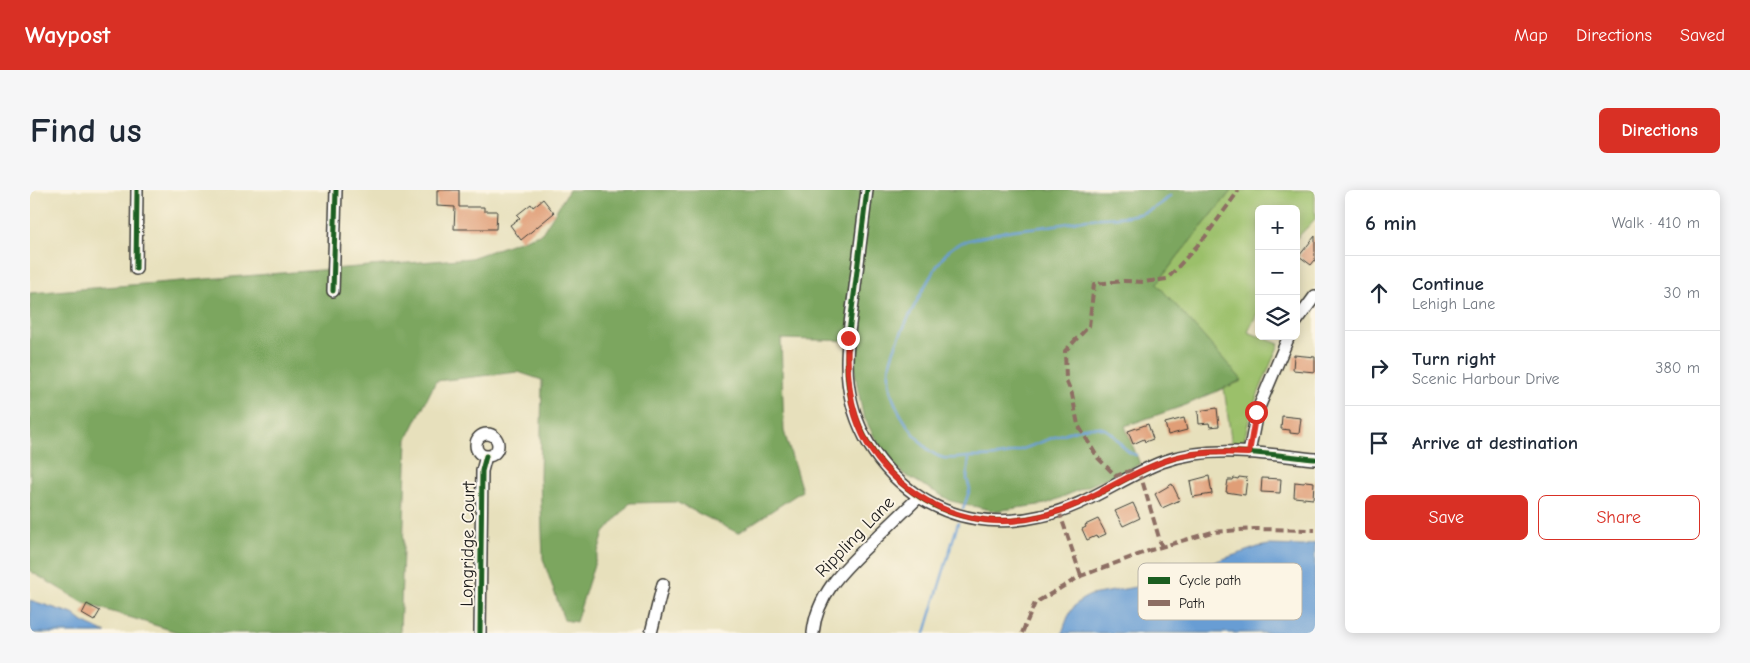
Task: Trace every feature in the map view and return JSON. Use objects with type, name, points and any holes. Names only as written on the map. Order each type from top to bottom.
[{"type":"street","points":[[136,269],[138,190]]},
{"type":"street","points":[[333,291],[336,190]]},
{"type":"street","points":[[867,190],[848,338],[849,388],[857,421],[872,451],[894,477],[919,497],[967,518],[995,522],[1020,520],[1044,516],[1067,508],[1150,467],[1194,453],[1249,453],[1315,459]]},
{"type":"street","points":[[1300,317],[1315,296]]},
{"type":"street","points":[[1249,453],[1256,412],[1287,340]]},
{"type":"street","name":"Longridge Court","points":[[480,633],[482,471],[486,456]]},
{"type":"street","name":"Rippling Lane","points":[[813,633],[818,611],[833,581],[919,497]]},
{"type":"street","points":[[651,633],[663,584]]},
{"type":"green space","points":[[569,190],[1232,190],[1157,284],[1242,380],[1186,405],[1125,426],[1140,464],[1046,504],[995,511],[951,501],[902,473],[882,452],[863,415],[855,374],[855,341],[781,339],[784,431],[802,491],[738,533],[676,502],[630,503],[604,533],[576,622],[564,620],[543,559],[540,478],[542,380],[518,372],[436,381],[407,439],[400,633],[180,633],[84,603],[30,571],[30,293],[471,258],[542,233]]},
{"type":"green space","points":[[1232,190],[1315,190],[1315,219],[1300,235],[1300,205],[1255,205],[1255,318],[1248,332],[1255,335],[1255,340],[1269,340],[1279,344],[1251,411],[1244,441],[1238,447],[1232,446],[1224,388],[1242,381],[1157,284]]},
{"type":"water","points":[[1315,543],[1315,633],[1062,633],[1072,610],[1084,598],[1138,587],[1138,620],[1302,620],[1302,563],[1212,563],[1258,547],[1269,545],[1303,546]]},
{"type":"water","points":[[30,600],[73,614],[83,622],[106,633],[30,633]]},
{"type":"building","points":[[437,190],[459,190],[459,207],[484,207],[484,211],[497,211],[496,229],[454,229],[455,207],[437,206]]},
{"type":"building","points":[[543,199],[554,213],[521,240],[510,225],[520,218],[517,215],[531,204],[533,207]]},
{"type":"building","points":[[1315,236],[1315,260],[1311,265],[1300,255]]},
{"type":"building","points":[[1294,355],[1315,357],[1315,372],[1293,370]]},
{"type":"building","points":[[1217,408],[1219,426],[1210,427],[1209,423],[1199,424],[1198,411]]},
{"type":"building","points":[[1282,416],[1301,418],[1299,434],[1281,429]]},
{"type":"building","points":[[1184,418],[1187,430],[1168,435],[1165,423]]},
{"type":"building","points":[[1148,424],[1153,439],[1145,442],[1144,439],[1133,444],[1128,431]]},
{"type":"building","points":[[1209,476],[1212,494],[1193,497],[1190,481]]},
{"type":"building","points":[[1239,477],[1247,478],[1245,495],[1226,492],[1228,480],[1238,479]]},
{"type":"building","points":[[1262,478],[1281,479],[1280,493],[1261,492]]},
{"type":"building","points":[[1305,481],[1314,482],[1313,499],[1294,497],[1295,482],[1304,483]]},
{"type":"building","points":[[1172,484],[1180,500],[1162,508],[1155,494]]},
{"type":"building","points":[[1133,503],[1140,518],[1123,526],[1115,511]]},
{"type":"building","points":[[1098,519],[1106,534],[1087,540],[1082,529],[1086,527],[1085,525]]},
{"type":"building","points":[[87,604],[100,611],[94,621],[82,614]]},
{"type":"waterway","points":[[1136,455],[1130,453],[1108,431],[1102,428],[1091,427],[1069,432],[1005,455],[951,458],[938,456],[922,444],[901,416],[891,392],[889,367],[909,317],[927,282],[946,254],[956,245],[968,240],[1007,231],[1142,213],[1161,204],[1170,196]]},
{"type":"waterway","points":[[963,509],[970,489],[967,479],[969,457]]},
{"type":"waterway","points":[[925,633],[958,523]]},
{"type":"marked path","points":[[1162,548],[1142,480],[1138,473],[1129,471],[1116,476],[1098,458],[1078,425],[1072,394],[1066,380],[1065,351],[1089,326],[1094,284],[1167,279],[1205,237],[1239,190]]},
{"type":"marked path","points":[[1059,511],[1081,576]]},
{"type":"marked path","points":[[1022,633],[1035,603],[1081,576],[1151,550],[1212,532],[1254,529],[1315,530]]},
{"type":"cycle path","points":[[136,269],[137,190]]},
{"type":"cycle path","points":[[333,291],[336,190]]},
{"type":"cycle path","points":[[867,190],[848,344],[848,383],[857,420],[865,437],[886,468],[915,494],[930,503],[960,515],[992,521],[1009,521],[1041,516],[1073,506],[1147,469],[1180,456],[1199,453],[1238,452],[1315,459]]},
{"type":"cycle path","points":[[480,633],[482,471],[486,456]]},
{"type":"route","points":[[848,338],[847,363],[852,405],[857,421],[872,451],[894,477],[919,497],[931,504],[967,518],[1008,522],[1044,516],[1067,508],[1150,467],[1175,458],[1194,453],[1249,453],[1256,412]]}]
